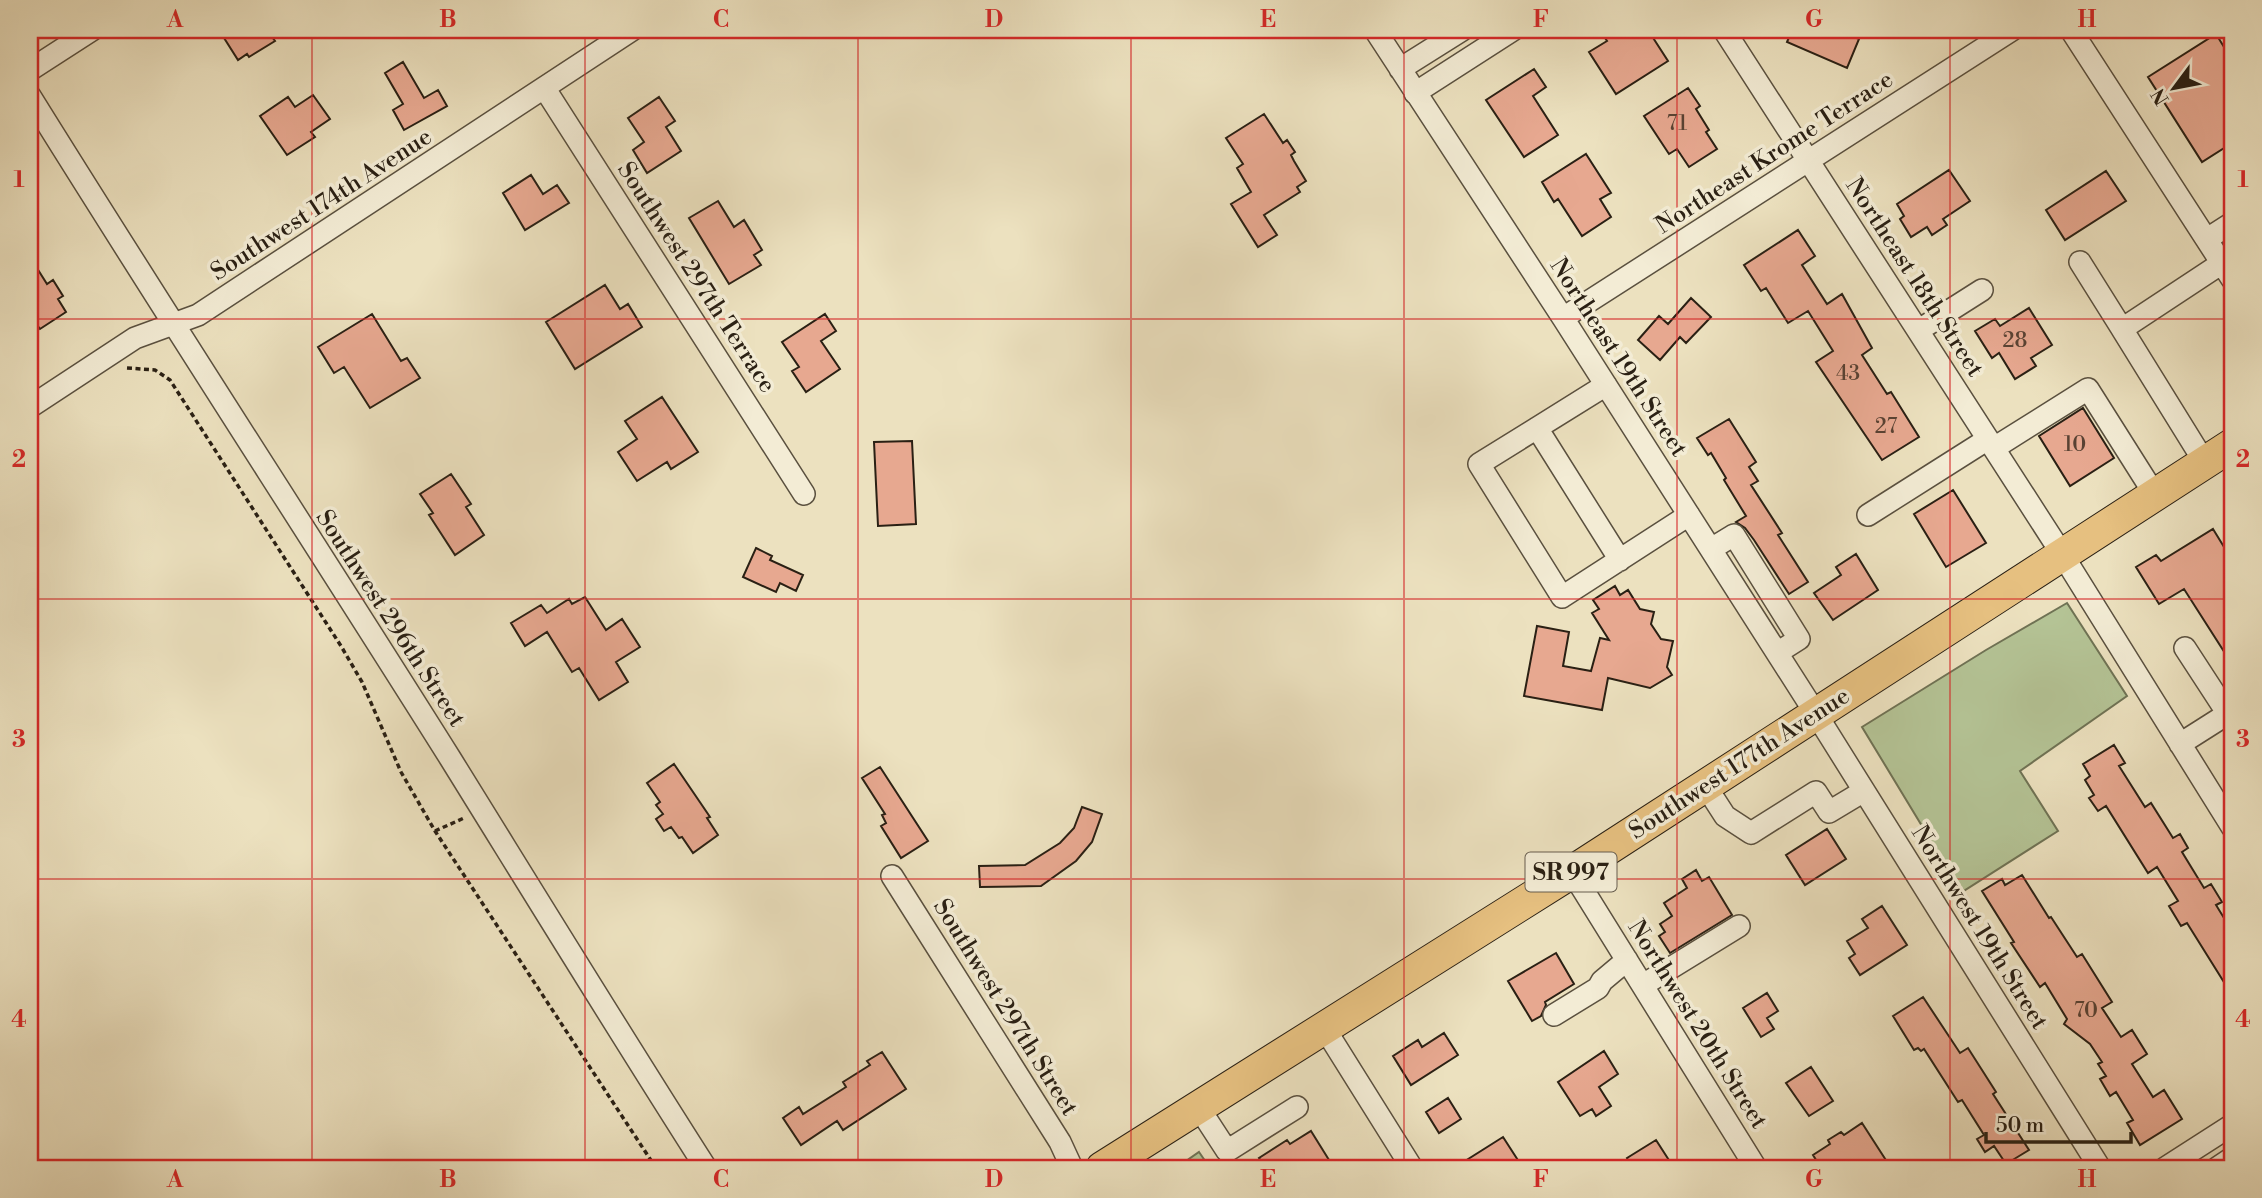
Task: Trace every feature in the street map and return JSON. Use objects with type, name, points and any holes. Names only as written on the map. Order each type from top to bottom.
[{"type":"highway","name":"Southwest 177th Avenue","points":[[1102,1168],[1572,872],[2232,445]]},
{"type":"street","points":[[30,70],[92,30]]},
{"type":"street","name":"Southwest 174th Avenue","points":[[30,407],[135,338],[198,315],[632,30]]},
{"type":"street","name":"Northeast 19th Street","points":[[1375,30],[1816,714]]},
{"type":"street","points":[[1400,69],[1462,30]]},
{"type":"street","points":[[1415,93],[1513,30]]},
{"type":"street","name":"Northeast 18th Street","points":[[1724,30],[2062,554],[2232,827]]},
{"type":"street","name":"Northeast Krome Terrace","points":[[1563,318],[2012,30]]},
{"type":"street","points":[[2071,30],[2227,271],[2122,329]]},
{"type":"street","name":"Southwest 297th Terrace","points":[[545,89],[804,494]]},
{"type":"street","name":"Southwest 296th Street","points":[[30,96],[706,1168]]},
{"type":"street","points":[[2207,239],[2232,223]]},
{"type":"street","points":[[2080,262],[2205,463]]},
{"type":"street","points":[[1919,330],[1982,290]]},
{"type":"street","points":[[1606,385],[1479,464],[1562,597],[1689,515]]},
{"type":"street","points":[[1868,515],[2088,389],[2155,495]]},
{"type":"street","points":[[1537,428],[1620,559]]},
{"type":"street","points":[[2180,744],[2230,713],[2185,649]]},
{"type":"street","name":"Northwest 19th Street","points":[[1816,714],[2100,1168]]},
{"type":"street","points":[[1705,785],[1725,816],[1751,834],[1816,792],[1829,812],[1864,791]]},
{"type":"street","name":"Northwest 20th Street","points":[[1572,872],[1756,1168]]},
{"type":"street","name":"Southwest 297th Street","points":[[892,876],[1060,1142],[1072,1168]]},
{"type":"street","points":[[1643,985],[1738,926]]},
{"type":"street","points":[[1555,1015],[1598,988],[1602,981],[1627,960]]},
{"type":"street","points":[[1325,1029],[1412,1168]]},
{"type":"street","points":[[1199,1108],[1227,1151],[1297,1107]]},
{"type":"street","points":[[2165,1168],[2232,1125]]},
{"type":"street","points":[[2217,1168],[2232,1158]]},
{"type":"path","points":[[123,369],[130,367],[155,370],[170,380],[341,646],[362,682],[401,772],[435,831],[656,1168]]},
{"type":"path","points":[[435,831],[483,812]]},
{"type":"green space","points":[[2067,603],[2127,696],[2020,771],[2058,831],[1962,892],[1862,727]]},
{"type":"green space","points":[[1199,1152],[1210,1168],[1176,1168]]},
{"type":"building","points":[[219,30],[267,30],[275,41],[249,57],[247,54],[238,60]]},
{"type":"building","points":[[1600,30],[1648,30],[1668,61],[1616,94],[1589,52],[1607,41]]},
{"type":"building","points":[[1792,30],[1839,30],[1859,39],[1847,68],[1787,42]]},
{"type":"building","points":[[2216,34],[2232,60],[2232,143],[2202,162],[2148,77]]},
{"type":"building","points":[[403,62],[424,98],[438,90],[447,106],[404,130],[393,110],[403,104],[385,73]]},
{"type":"building","points":[[1534,69],[1546,87],[1533,96],[1558,135],[1524,157],[1486,100]]},
{"type":"building","points":[[1688,88],[1700,106],[1696,109],[1717,149],[1689,167],[1677,149],[1669,154],[1644,116]]},
{"type":"building","points":[[313,95],[330,119],[311,132],[315,137],[287,155],[260,116],[288,97],[295,107]]},
{"type":"building","points":[[659,97],[675,121],[666,127],[681,151],[647,173],[633,150],[644,142],[628,118]]},
{"type":"building","points":[[1264,114],[1283,143],[1287,140],[1295,152],[1291,155],[1306,181],[1297,187],[1300,192],[1264,215],[1277,235],[1258,247],[1231,204],[1251,192],[1237,168],[1243,164],[1226,138]]},
{"type":"building","points":[[1586,154],[1611,193],[1600,199],[1611,217],[1582,236],[1558,199],[1554,202],[1542,182]]},
{"type":"building","points":[[1949,170],[1970,201],[1943,219],[1947,225],[1932,235],[1927,227],[1911,237],[1900,219],[1904,216],[1897,204]]},
{"type":"building","points":[[2106,171],[2126,201],[2065,240],[2046,210]]},
{"type":"building","points":[[531,175],[543,194],[557,185],[569,203],[525,230],[503,193]]},
{"type":"building","points":[[718,201],[734,227],[744,220],[762,250],[754,255],[761,265],[729,284],[689,218]]},
{"type":"building","points":[[1798,230],[1815,256],[1802,265],[1827,304],[1842,294],[1872,348],[1862,355],[1887,394],[1891,392],[1919,437],[1882,460],[1816,362],[1833,351],[1808,311],[1788,323],[1766,288],[1761,291],[1744,265]]},
{"type":"building","points":[[30,257],[47,284],[53,280],[63,296],[58,299],[66,312],[40,329],[35,322],[30,326]]},
{"type":"building","points":[[605,285],[620,309],[628,304],[642,327],[575,369],[546,322]]},
{"type":"building","points":[[1691,298],[1711,317],[1686,343],[1680,337],[1660,360],[1638,340],[1659,316],[1668,324]]},
{"type":"building","points":[[2029,308],[2052,345],[2031,358],[2036,366],[2015,379],[1999,353],[1992,358],[1975,331],[1995,319],[2000,326]]},
{"type":"building","points":[[372,314],[401,361],[407,358],[420,378],[370,408],[344,367],[334,373],[318,347]]},
{"type":"building","points":[[825,314],[836,331],[821,341],[840,369],[806,392],[792,371],[799,367],[782,342]]},
{"type":"building","points":[[662,397],[698,452],[671,469],[667,462],[637,481],[618,452],[637,439],[625,421]]},
{"type":"building","points":[[2083,408],[2114,458],[2070,486],[2039,436]]},
{"type":"building","points":[[1729,419],[1756,462],[1749,467],[1758,481],[1751,485],[1782,533],[1778,535],[1808,582],[1789,594],[1754,540],[1745,528],[1736,522],[1746,516],[1711,453],[1708,455],[1697,438]]},
{"type":"building","points":[[912,441],[916,524],[878,526],[874,442]]},
{"type":"building","points":[[451,474],[471,504],[466,507],[484,535],[455,555],[429,515],[433,513],[420,494]]},
{"type":"building","points":[[1953,490],[1986,543],[1946,567],[1914,514]]},
{"type":"building","points":[[2213,529],[2232,560],[2232,664],[2184,589],[2159,604],[2136,567],[2156,555],[2161,561]]},
{"type":"building","points":[[756,548],[772,556],[770,560],[803,575],[796,591],[780,583],[776,592],[743,577]]},
{"type":"building","points":[[1856,554],[1878,590],[1833,620],[1814,593],[1841,575],[1836,567]]},
{"type":"building","points":[[1615,586],[1620,595],[1628,590],[1640,609],[1654,612],[1651,624],[1661,639],[1673,641],[1667,667],[1672,675],[1650,688],[1608,678],[1602,710],[1524,696],[1537,626],[1569,632],[1563,666],[1591,671],[1600,638],[1609,640],[1592,613],[1599,609],[1593,600]]},
{"type":"building","points":[[585,597],[606,630],[622,619],[640,647],[616,662],[628,682],[599,700],[579,668],[572,672],[547,632],[525,646],[511,623],[541,605],[547,613],[569,599],[572,604]]},
{"type":"building","points":[[2114,745],[2125,763],[2119,766],[2145,807],[2151,803],[2173,838],[2180,834],[2188,848],[2182,852],[2204,888],[2211,884],[2222,902],[2216,905],[2232,931],[2232,995],[2187,923],[2181,926],[2169,906],[2178,901],[2157,867],[2148,873],[2106,806],[2098,811],[2089,798],[2094,795],[2085,780],[2090,776],[2083,764]]},
{"type":"building","points":[[674,764],[710,817],[707,818],[718,835],[693,853],[682,837],[679,838],[671,827],[664,831],[656,819],[663,814],[656,805],[660,802],[647,783]]},
{"type":"building","points":[[880,767],[928,841],[901,858],[881,826],[886,823],[882,815],[885,814],[862,778]]},
{"type":"building","points":[[1082,807],[1102,814],[1092,842],[1076,861],[1041,886],[980,887],[979,866],[1025,865],[1060,843],[1074,828]]},
{"type":"building","points":[[1827,829],[1846,859],[1805,885],[1786,855]]},
{"type":"building","points":[[1696,870],[1702,881],[1709,877],[1732,915],[1670,953],[1659,936],[1665,932],[1660,924],[1672,916],[1664,903],[1687,888],[1682,879]]},
{"type":"building","points":[[2022,875],[2077,957],[2082,954],[2112,1002],[2102,1008],[2121,1037],[2132,1030],[2147,1054],[2132,1064],[2153,1097],[2164,1090],[2182,1119],[2140,1145],[2127,1123],[2133,1120],[2116,1092],[2110,1096],[2100,1079],[2106,1076],[2098,1064],[2102,1062],[2090,1044],[2064,1024],[2067,1019],[2045,983],[2040,987],[1982,891],[2002,879],[2005,885]]},
{"type":"building","points":[[1882,906],[1907,945],[1860,975],[1849,958],[1855,954],[1847,941],[1868,928],[1862,919]]},
{"type":"building","points":[[1556,953],[1574,984],[1545,1002],[1541,1016],[1532,1021],[1508,981]]},
{"type":"building","points":[[1767,993],[1778,1011],[1767,1018],[1774,1029],[1761,1037],[1743,1008]]},
{"type":"building","points":[[1923,997],[1960,1053],[1968,1048],[1996,1092],[1993,1094],[2029,1150],[2006,1164],[1994,1146],[1985,1152],[1977,1139],[1984,1135],[1962,1100],[1958,1102],[1924,1049],[1914,1050],[1893,1016]]},
{"type":"building","points":[[1444,1033],[1458,1055],[1411,1085],[1393,1056],[1418,1040],[1422,1047]]},
{"type":"building","points":[[1604,1051],[1618,1074],[1599,1087],[1611,1106],[1596,1116],[1592,1109],[1580,1116],[1558,1082]]},
{"type":"building","points":[[882,1052],[906,1089],[843,1130],[837,1121],[801,1145],[783,1118],[799,1107],[803,1114],[846,1087],[843,1082],[870,1065],[867,1061]]},
{"type":"building","points":[[1811,1067],[1833,1101],[1809,1116],[1786,1083]]},
{"type":"building","points":[[1448,1098],[1461,1119],[1439,1133],[1426,1112]]},
{"type":"building","points":[[1862,1123],[1891,1168],[1821,1168],[1813,1155],[1830,1144],[1828,1140],[1841,1132],[1844,1135]]},
{"type":"building","points":[[1311,1131],[1334,1168],[1307,1168],[1303,1161],[1292,1168],[1266,1168],[1259,1158],[1287,1140],[1290,1144]]},
{"type":"building","points":[[1503,1137],[1523,1168],[1454,1168]]},
{"type":"building","points":[[1656,1140],[1674,1168],[1633,1168],[1627,1158]]}]
